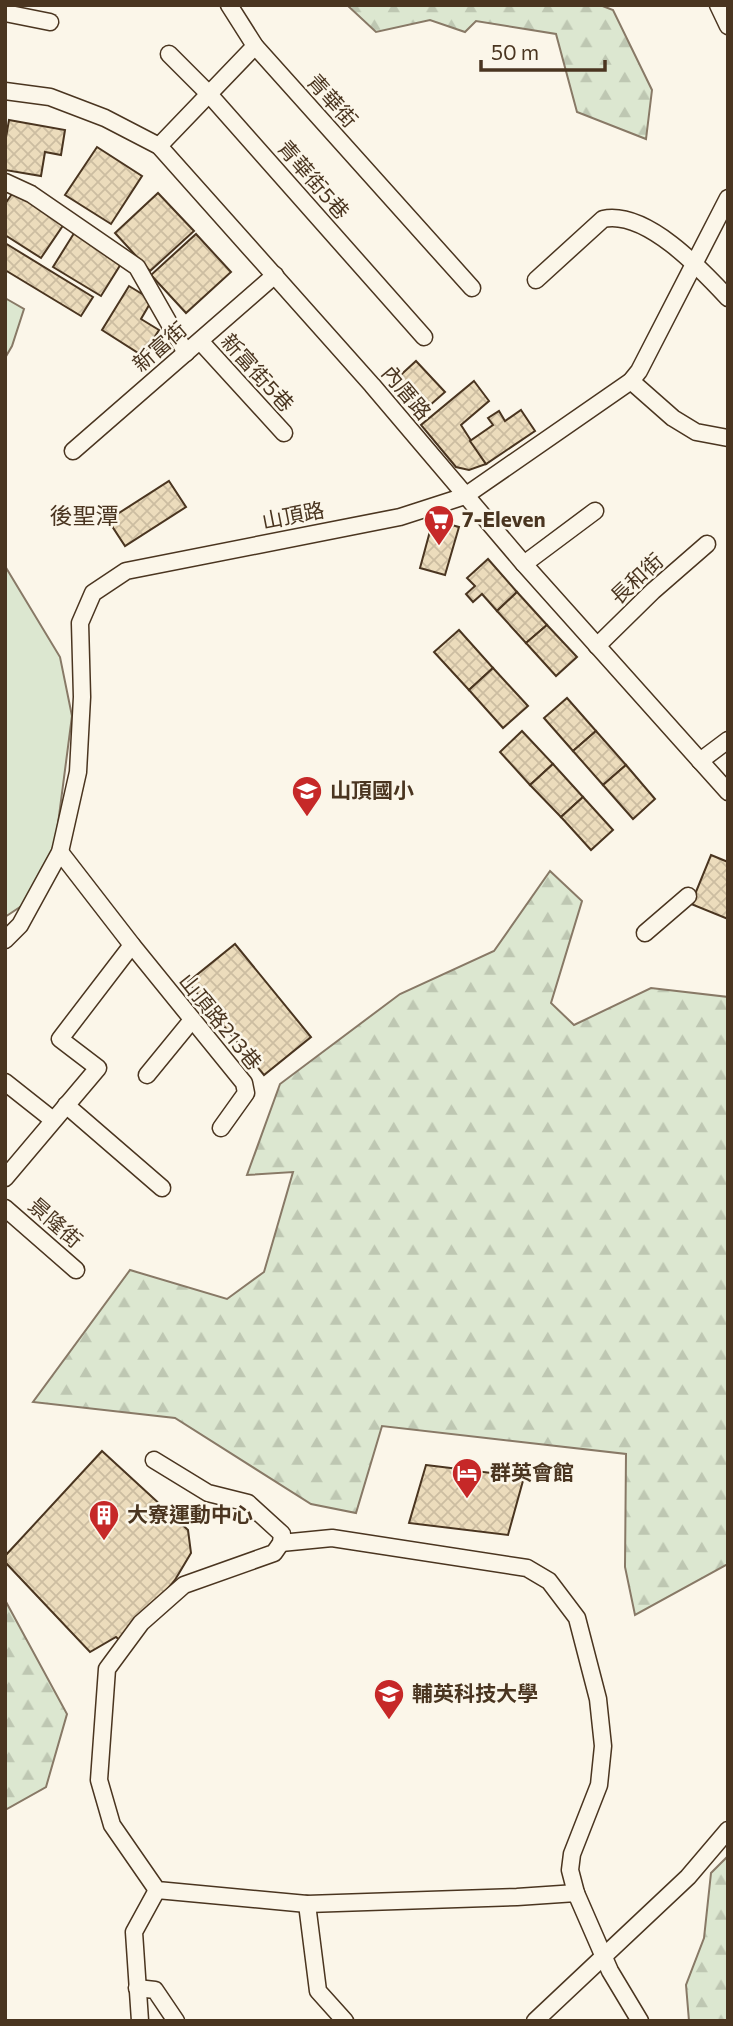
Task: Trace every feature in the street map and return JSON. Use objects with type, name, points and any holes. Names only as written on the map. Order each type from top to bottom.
[{"type":"street","name":"青華街","points":[[229,5],[255,46],[472,288]]},
{"type":"street","points":[[718,5],[728,26]]},
{"type":"street","points":[[5,13],[50,22]]},
{"type":"street","points":[[159,146],[255,46]]},
{"type":"street","name":"青華街5巷","points":[[169,54],[208,93],[424,337]]},
{"type":"street","name":"內厝路","points":[[5,91],[50,97],[106,118],[159,146],[275,275],[524,564],[728,792]]},
{"type":"street","points":[[5,182],[31,194],[137,267],[186,353]]},
{"type":"street","name":"山頂路","points":[[5,940],[20,925],[60,852],[78,772],[82,697],[80,623],[93,593],[126,571],[400,517],[465,496],[631,381],[639,371],[728,198]]},
{"type":"street","points":[[536,280],[603,219],[611,217],[626,219],[649,231],[694,262],[728,298]]},
{"type":"street","name":"新富街","points":[[73,451],[275,275]]},
{"type":"street","name":"新富街5巷","points":[[200,341],[284,433]]},
{"type":"street","points":[[631,381],[673,418],[696,432],[728,438]]},
{"type":"street","points":[[524,564],[595,511]]},
{"type":"street","name":"長和街","points":[[597,646],[653,591],[707,544]]},
{"type":"street","points":[[700,761],[728,740]]},
{"type":"street","name":"山頂路213巷","points":[[60,852],[191,1020],[244,1083],[247,1090],[221,1128]]},
{"type":"street","points":[[645,933],[688,896]]},
{"type":"street","points":[[5,1178],[98,1068],[60,1039],[132,945]]},
{"type":"street","points":[[147,1075],[191,1020]]},
{"type":"street","points":[[5,1082],[53,1120]]},
{"type":"street","points":[[66,1105],[162,1188]]},
{"type":"street","name":"景隆街","points":[[5,1208],[76,1270]]},
{"type":"street","points":[[154,1460],[208,1493],[248,1503],[282,1534],[281,1543],[274,1553],[184,1585],[141,1623],[107,1669],[99,1780],[112,1825],[157,1890],[307,1904],[576,1893]]},
{"type":"street","points":[[281,1543],[332,1538],[527,1568],[549,1581],[577,1618],[598,1699],[603,1746],[599,1786],[572,1854],[570,1870],[576,1893],[603,1955],[640,2021]]},
{"type":"street","points":[[535,2021],[688,1877],[728,1830]]},
{"type":"street","points":[[139,2021],[134,1932],[157,1890]]},
{"type":"street","points":[[307,1904],[318,1991],[345,2021]]},
{"type":"street","points":[[137,1988],[155,1990],[176,2021]]},
{"type":"green space","points":[[347,5],[600,5],[613,10],[652,90],[646,139],[577,112],[556,34],[476,21],[465,32],[430,20],[376,32]]},
{"type":"green space","points":[[5,298],[24,309],[12,346],[5,358]]},
{"type":"green space","points":[[5,566],[60,657],[72,716],[55,847],[26,903],[5,917]]},
{"type":"green space","points":[[550,871],[582,901],[551,1003],[574,1025],[651,988],[728,997],[728,1564],[635,1615],[625,1567],[626,1454],[382,1426],[356,1513],[311,1504],[175,1418],[33,1402],[130,1270],[227,1299],[264,1272],[293,1172],[247,1175],[280,1084],[400,994],[494,951]]},
{"type":"green space","points":[[5,1600],[67,1714],[46,1787],[5,1810]]},
{"type":"green space","points":[[728,1856],[728,2021],[689,2021],[686,1985],[704,1938],[711,1873]]},
{"type":"building","points":[[9,120],[65,130],[61,155],[45,152],[41,176],[5,170],[5,143]]},
{"type":"building","points":[[97,147],[142,176],[111,224],[65,195]]},
{"type":"building","points":[[14,191],[64,224],[41,258],[5,235],[5,204]]},
{"type":"building","points":[[158,193],[194,231],[150,271],[115,233]]},
{"type":"building","points":[[76,230],[124,259],[101,296],[53,267]]},
{"type":"building","points":[[196,234],[231,272],[186,313],[151,275]]},
{"type":"building","points":[[5,243],[93,297],[81,316],[5,270]]},
{"type":"building","points":[[129,286],[152,300],[141,319],[159,330],[143,356],[102,330]]},
{"type":"building","points":[[416,361],[445,392],[421,413],[393,382]]},
{"type":"building","points":[[474,381],[489,401],[461,425],[486,464],[469,470],[456,467],[421,425]]},
{"type":"building","points":[[521,410],[535,431],[486,464],[470,441],[493,425],[488,418],[499,411],[505,421]]},
{"type":"building","points":[[169,481],[186,507],[125,546],[108,520]]},
{"type":"building","name":"7-Eleven","points":[[433,520],[459,527],[445,575],[420,568]]},
{"type":"building","points":[[488,559],[517,592],[497,611],[482,594],[473,602],[466,594],[475,586],[467,578]]},
{"type":"building","points":[[517,592],[547,625],[526,643],[497,611]]},
{"type":"building","points":[[547,625],[577,657],[556,676],[526,643]]},
{"type":"building","points":[[459,630],[493,668],[469,690],[434,652]]},
{"type":"building","points":[[493,668],[528,706],[503,728],[469,690]]},
{"type":"building","points":[[567,698],[596,731],[573,751],[544,718]]},
{"type":"building","points":[[522,731],[553,764],[530,785],[500,752]]},
{"type":"building","points":[[596,731],[626,765],[603,785],[573,751]]},
{"type":"building","points":[[553,764],[583,797],[561,817],[530,785]]},
{"type":"building","points":[[626,765],[655,799],[633,819],[603,785]]},
{"type":"building","points":[[583,797],[613,830],[591,850],[561,817]]},
{"type":"building","points":[[711,855],[728,862],[728,919],[691,904]]},
{"type":"building","points":[[235,944],[311,1037],[264,1075],[188,982]]},
{"type":"building","name":"大寮運動中心","points":[[102,1451],[188,1530],[191,1553],[175,1580],[123,1643],[116,1637],[90,1652],[5,1562],[5,1556]]},
{"type":"building","name":"群英會館","points":[[426,1465],[524,1477],[508,1535],[409,1523]]},
{"type":"place","name":"7-Eleven","points":[[439,547]]},
{"type":"place","name":"山頂國小","points":[[307,818]]},
{"type":"place","name":"群英會館","points":[[467,1500]]},
{"type":"place","name":"大寮運動中心","points":[[104,1542]]},
{"type":"place","name":"輔英科技大學","points":[[389,1721]]},
{"type":"district","name":"後聖潭","points":[[84,516]]}]
